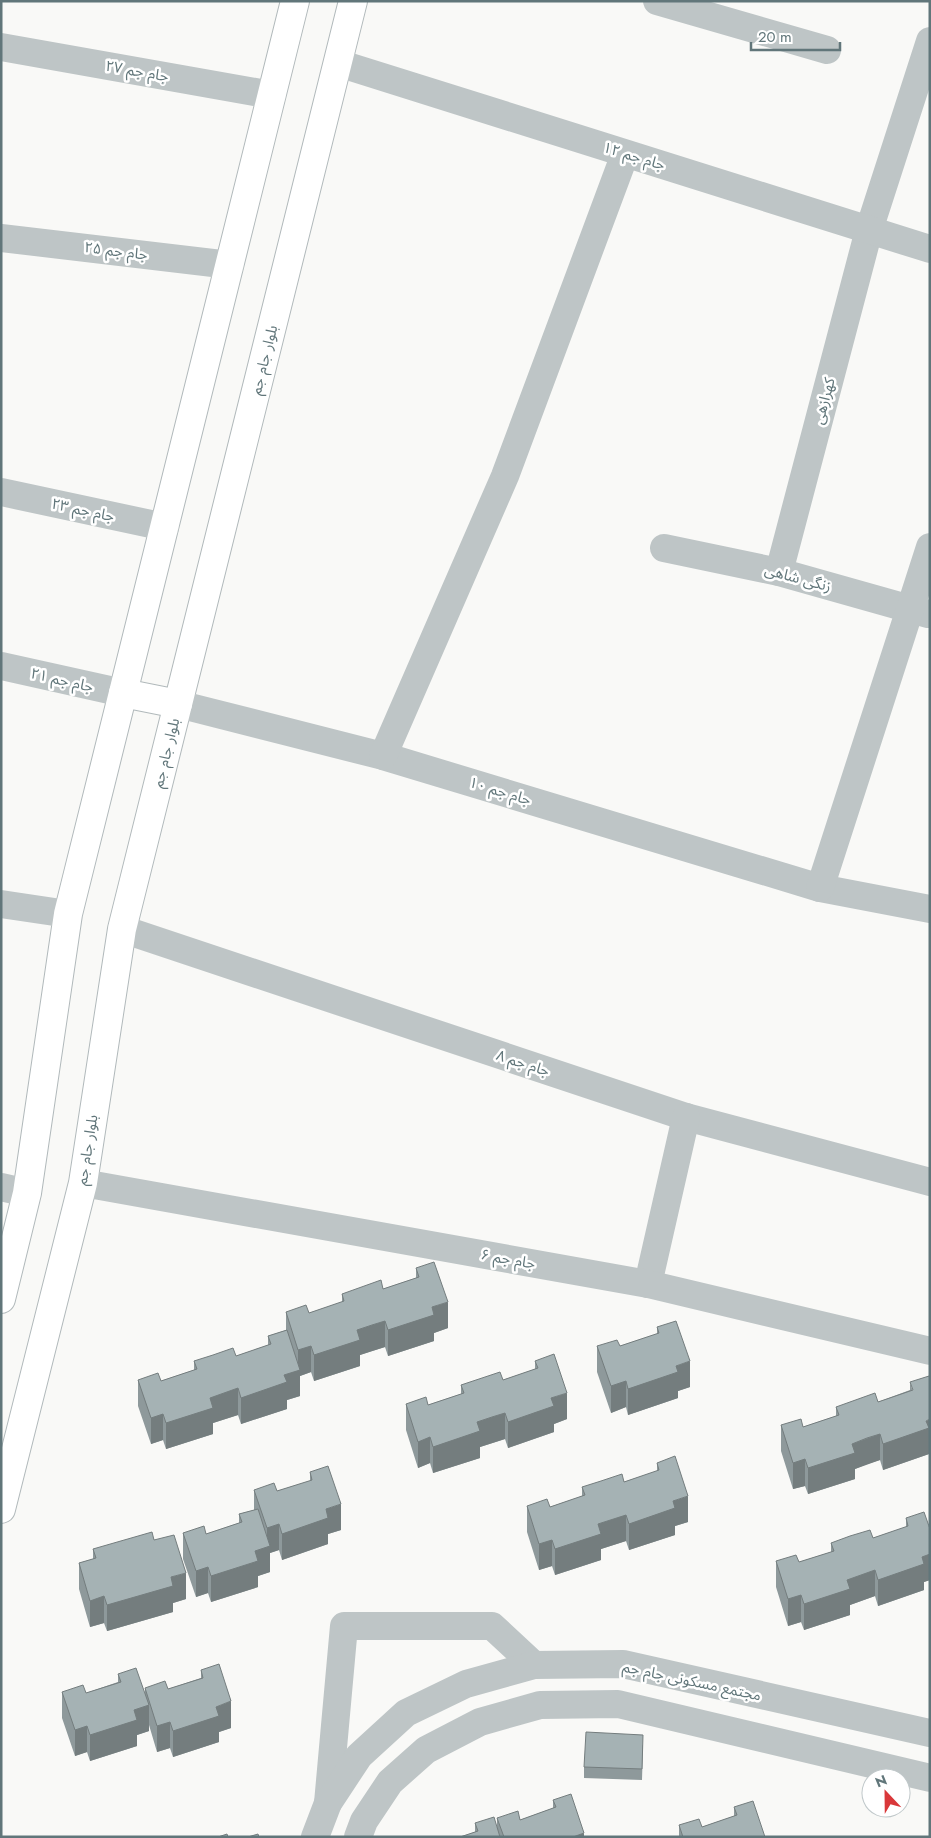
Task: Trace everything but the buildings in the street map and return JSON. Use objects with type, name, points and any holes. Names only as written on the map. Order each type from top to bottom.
[{"type":"main road","points":[[1,1299],[14,1190],[68,914],[295,1]]},
{"type":"main road","name":"بلوار جام جم","points":[[1,1509],[83,1183],[122,929],[353,1]]},
{"type":"main road","points":[[123,693],[178,704]]},
{"type":"street","points":[[658,1],[827,50]]},
{"type":"street","name":"کهرازهی","points":[[779,572],[869,230],[930,41]]},
{"type":"street","name":"جام جم ۲۷","points":[[1,46],[272,94]]},
{"type":"street","name":"جام جم ۱۲","points":[[338,63],[930,249]]},
{"type":"street","points":[[383,756],[505,476],[625,154]]},
{"type":"street","name":"جام جم ۲۵","points":[[1,238],[230,265]]},
{"type":"street","name":"جام جم ۲۳","points":[[1,492],[165,527]]},
{"type":"street","points":[[820,888],[920,613],[930,547]]},
{"type":"street","name":"زنگی شاهی","points":[[664,548],[779,572],[920,613]]},
{"type":"street","name":"جام جم ۲۱","points":[[1,666],[123,693]]},
{"type":"street","name":"جام جم ۱۰","points":[[178,704],[383,756],[820,888],[930,909]]},
{"type":"street","points":[[1,904],[68,914]]},
{"type":"street","name":"جام جم ۸","points":[[122,929],[686,1117],[930,1182]]},
{"type":"street","points":[[648,1284],[686,1117]]},
{"type":"street","name":"جام جم ۶","points":[[83,1183],[648,1284],[930,1351]]},
{"type":"street","points":[[328,1802],[344,1626],[492,1626],[534,1665]]},
{"type":"street","points":[[600,1705],[603,1664]]},
{"type":"street","name":"مجتمع مسکونی جام جم","points":[[314,1837],[328,1802],[359,1756],[406,1713],[466,1684],[534,1665],[623,1664],[930,1733]]},
{"type":"street","points":[[772,1741],[780,1700]]},
{"type":"street","points":[[358,1837],[364,1821],[390,1782],[426,1750],[480,1722],[540,1705],[618,1704],[930,1778]]},
{"type":"street","points":[[399,1720],[426,1750]]}]
